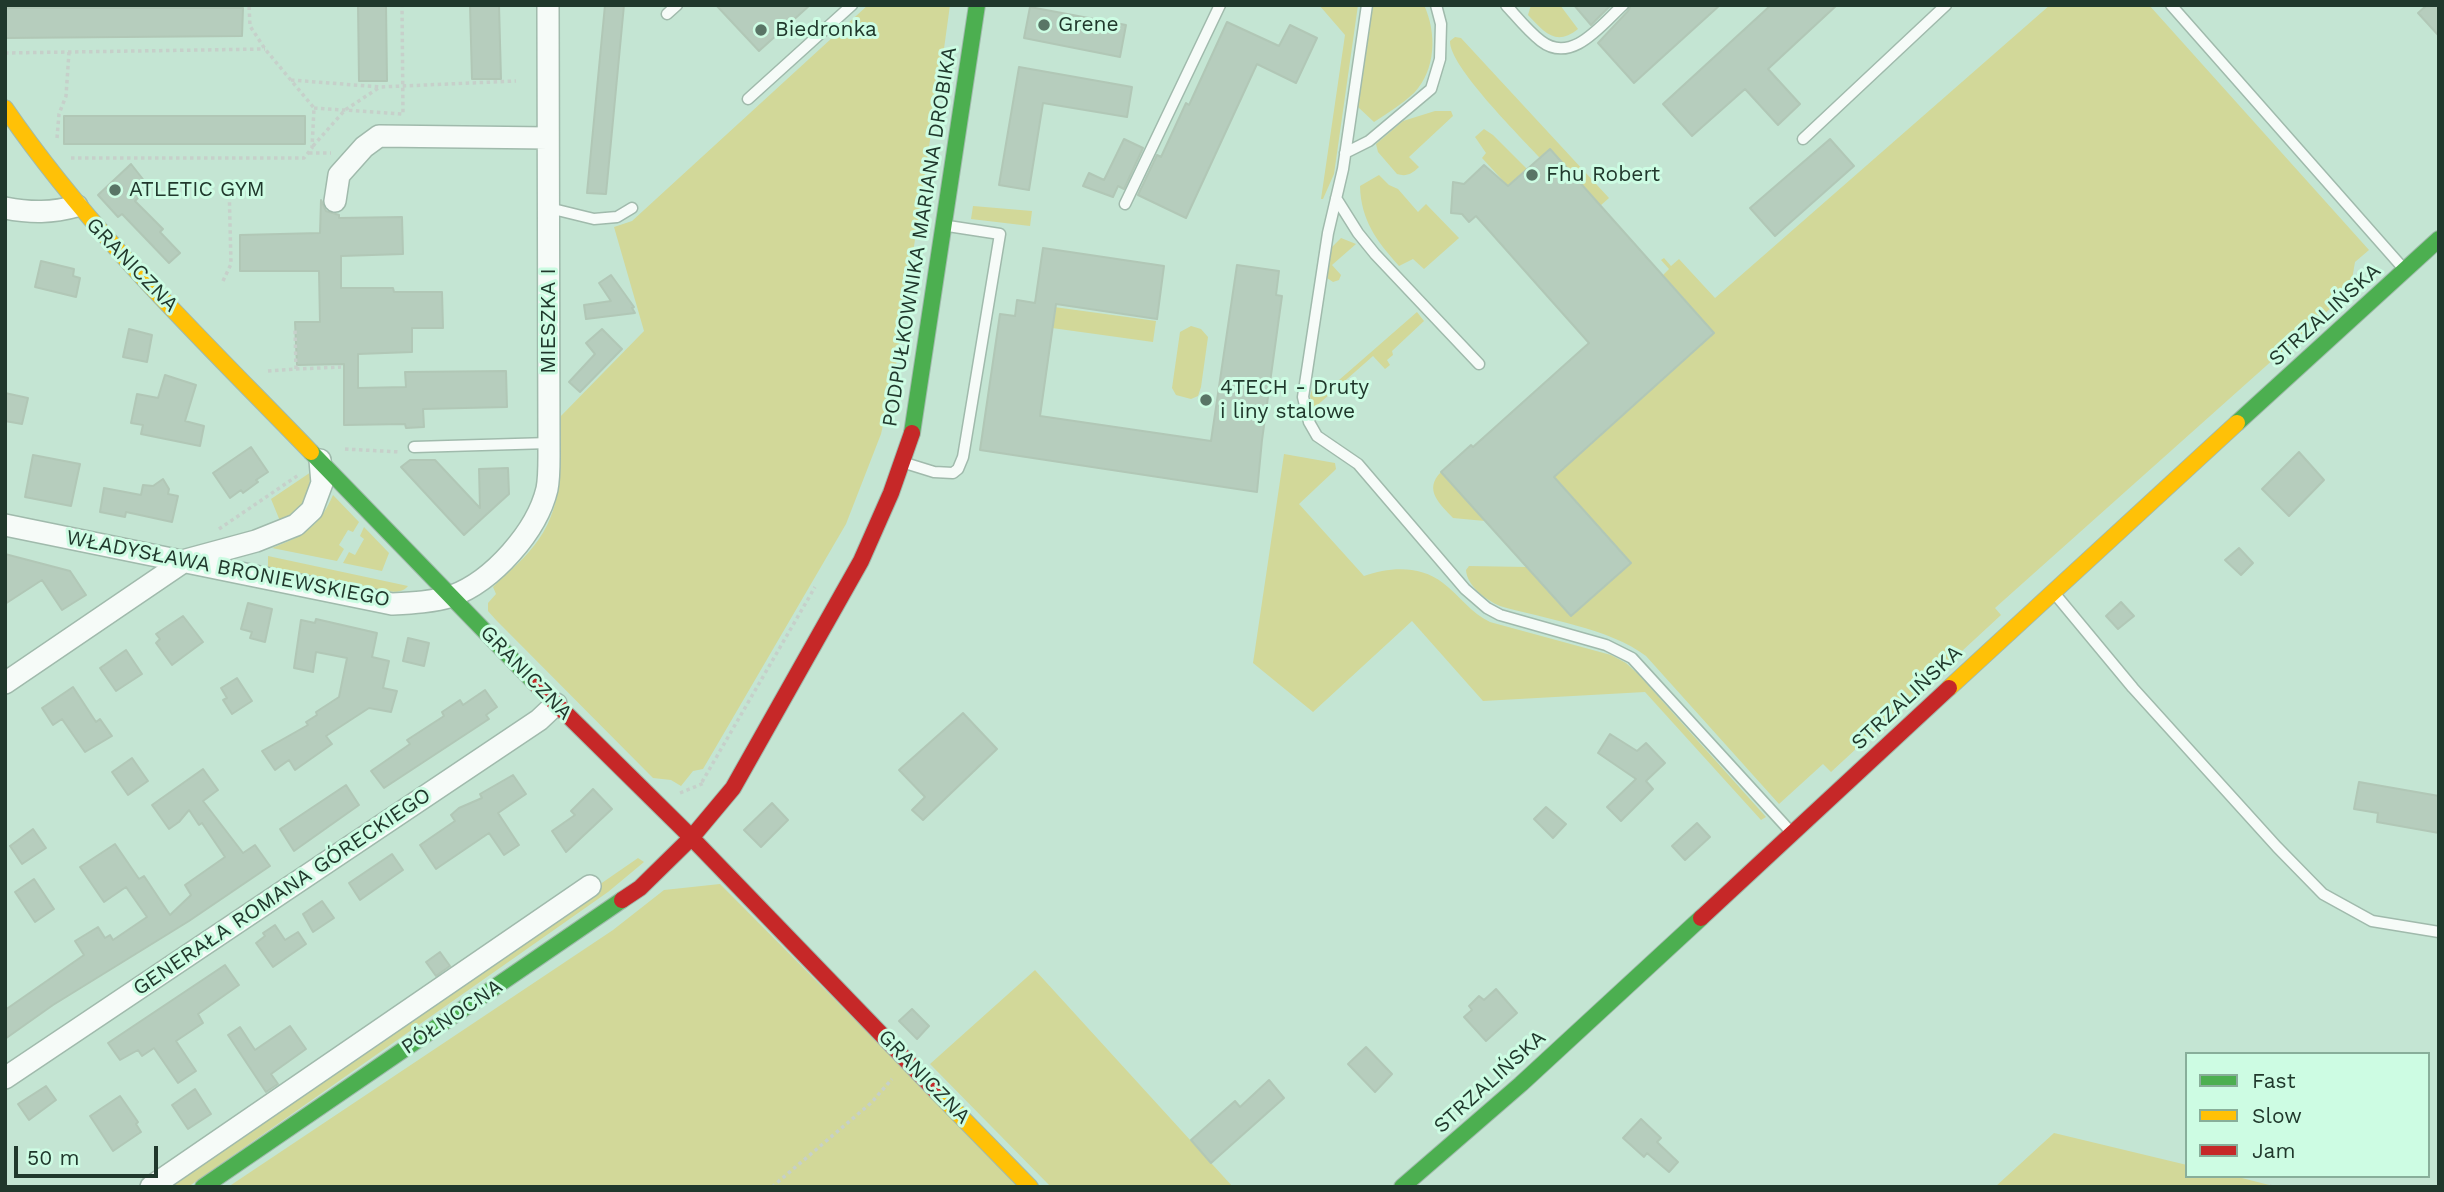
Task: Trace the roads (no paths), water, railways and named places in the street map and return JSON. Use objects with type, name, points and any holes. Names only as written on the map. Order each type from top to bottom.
[{"type":"street","name":"MIESZKA I","points":[[451,596],[478,583],[517,546],[537,516],[547,488],[548,5]]},
{"type":"street","name":"PODPUŁKOWNIKA MARIANA DROBIKA","points":[[692,837],[733,788],[861,561],[903,462],[915,423],[977,5]]},
{"type":"street","points":[[5,108],[77,206]]},
{"type":"street","points":[[335,201],[339,175],[364,147],[379,136],[548,138]]},
{"type":"street","name":"GRANICZNA","points":[[5,208],[27,212],[55,212],[77,206],[327,455],[451,596],[556,704],[692,837],[1030,1187]]},
{"type":"street","name":"STRZALIŃSKA","points":[[1402,1187],[1521,1084],[2439,239]]},
{"type":"street","points":[[5,683],[186,560],[256,541],[296,525],[312,510],[322,483],[327,455]]},
{"type":"street","name":"WŁADYSŁAWA BRONIEWSKIEGO","points":[[5,525],[392,604],[417,603],[451,596]]},
{"type":"street","name":"GENERAŁA ROMANA GÓRECKIEGO","points":[[5,1078],[539,720],[556,704]]},
{"type":"street","name":"PÓŁNOCNA","points":[[203,1187],[640,888],[692,837]]},
{"type":"street","name":"PÓŁNOCNA","points":[[151,1187],[590,886]]},
{"type":"lane","points":[[667,14],[677,5]]},
{"type":"lane","points":[[748,99],[852,5]]},
{"type":"lane","points":[[1125,204],[1220,5]]},
{"type":"lane","points":[[1367,5],[1345,153],[1328,233],[1303,397],[1309,422],[1317,436],[1358,464],[1465,589],[1487,608],[1500,615],[1606,645],[1632,658],[1792,833]]},
{"type":"lane","points":[[1345,153],[1369,141],[1431,89],[1441,47],[1441,24],[1436,5]]},
{"type":"lane","points":[[1506,5],[1542,42],[1558,48],[1570,48],[1580,44],[1623,5]]},
{"type":"lane","points":[[1803,139],[1946,5]]},
{"type":"lane","points":[[2171,5],[2405,270]]},
{"type":"lane","points":[[1336,198],[1375,254],[1479,364]]},
{"type":"lane","points":[[549,208],[594,219],[617,217],[632,208]]},
{"type":"lane","points":[[903,462],[934,472],[953,473],[958,469],[963,457],[1000,234],[945,226]]},
{"type":"lane","points":[[411,450],[549,443]]},
{"type":"lane","points":[[2053,592],[2133,688],[2323,894],[2372,922],[2439,932]]},
{"type":"place","name":"Grene","points":[[1044,25]]},
{"type":"place","name":"Biedronka","points":[[761,30]]},
{"type":"place","name":"Fhu Robert","points":[[1532,175]]},
{"type":"place","name":"ATLETIC GYM","points":[[115,190]]},
{"type":"place","name":"4TECH - Druty i liny stalowe","points":[[1206,400]]}]
